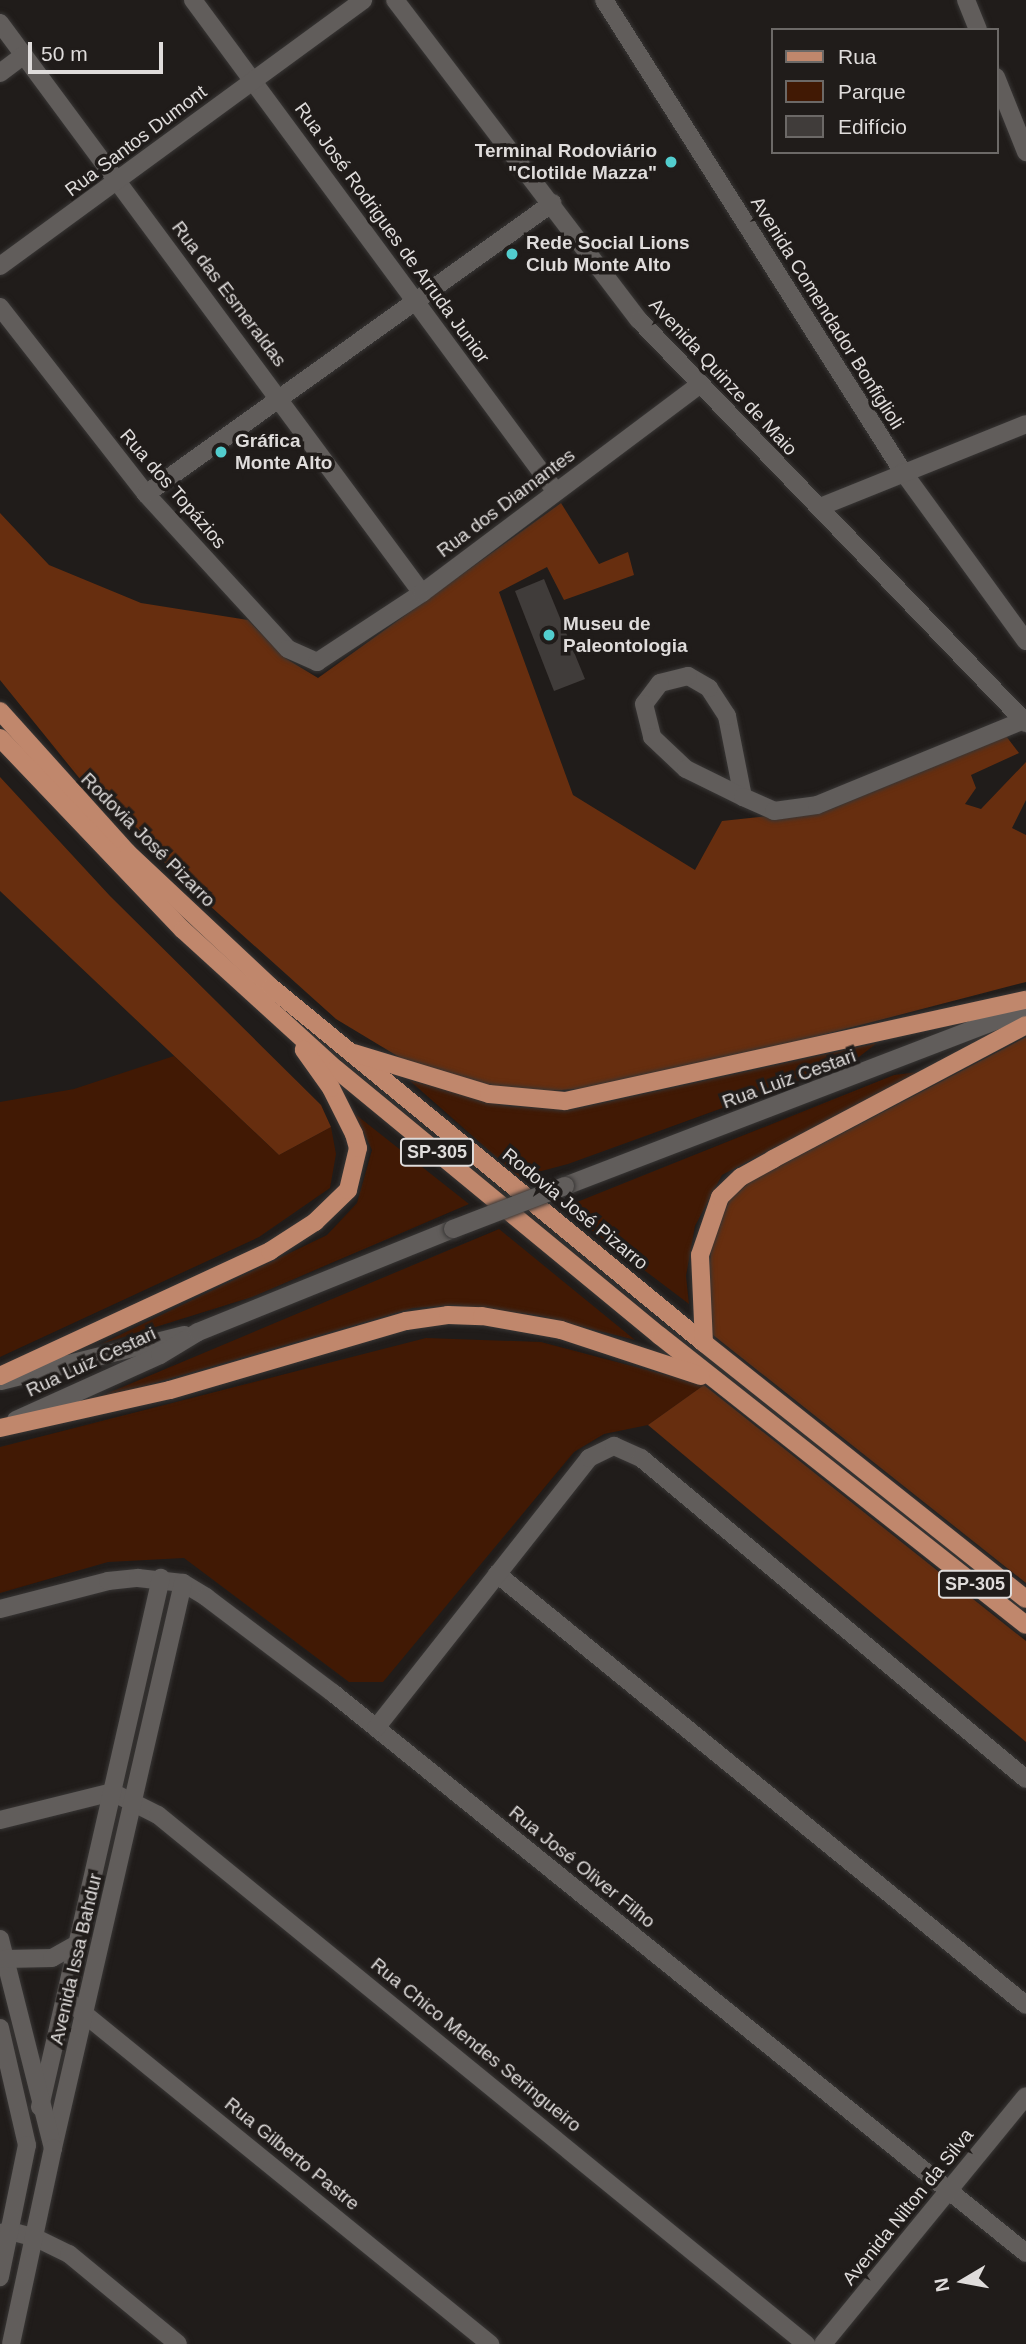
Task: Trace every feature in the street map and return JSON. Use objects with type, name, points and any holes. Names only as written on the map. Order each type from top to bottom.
[{"type":"main road","name":"Rodovia José Pizarro","points":[[0,710],[154,879],[346,1051],[704,1343],[1026,1599]]},
{"type":"main road","name":"Rodovia José Pizarro","points":[[0,738],[112,860],[287,1026],[715,1380],[1026,1625]]},
{"type":"main road","points":[[346,1051],[489,1094],[565,1101],[1026,1000]]},
{"type":"main road","points":[[704,1343],[700,1255],[720,1197],[741,1177],[773,1159],[1026,1025]]},
{"type":"main road","points":[[0,1378],[270,1251],[315,1222],[348,1190],[358,1148],[354,1134],[331,1088],[287,1026]]},
{"type":"main road","points":[[0,1428],[170,1390],[406,1321],[448,1315],[482,1316],[561,1330],[715,1380]]},
{"type":"street","name":"Rua José Rodrigues de Arruda Junior","points":[[193,0],[556,492]]},
{"type":"street","name":"Rua Santos Dumont","points":[[0,266],[120,182],[253,78],[363,0]]},
{"type":"street","name":"Avenida Quinze de Maio","points":[[395,0],[639,320],[698,386],[820,507],[1025,721]]},
{"type":"street","name":"Avenida Comendador Bonfiglioli","points":[[604,0],[903,472],[1026,641]]},
{"type":"street","points":[[966,0],[977,28]]},
{"type":"street","name":"Rua das Esmeraldas","points":[[0,23],[279,396],[422,593]]},
{"type":"street","points":[[0,74],[24,55]]},
{"type":"street","points":[[998,79],[1019,116],[1026,152]]},
{"type":"street","points":[[146,494],[279,396],[552,204]]},
{"type":"street","name":"Rua dos Topázios","points":[[0,307],[146,494],[288,649],[317,662],[337,652]]},
{"type":"street","name":"Rua dos Diamantes","points":[[337,652],[422,593],[698,386]]},
{"type":"street","points":[[820,507],[1026,424]]},
{"type":"street","points":[[743,797],[726,716],[709,688],[688,677],[660,682],[645,704],[652,737],[685,769],[743,797],[774,811],[817,805],[1025,721]]},
{"type":"street","name":"Rua Luiz Cestari","points":[[0,1378],[198,1332],[453,1229],[1026,1009]]},
{"type":"street","name":"Rua Luiz Cestari","points":[[0,1428],[160,1355],[198,1332]]},
{"type":"street","points":[[376,1728],[589,1458],[603,1447],[620,1447],[641,1458],[1026,1779]]},
{"type":"street","points":[[497,1574],[1026,2005]]},
{"type":"street","points":[[0,1609],[108,1581],[161,1578],[183,1583]]},
{"type":"street","name":"Avenida Issa Bahdur","points":[[0,2277],[5,2232],[27,2145],[40,2107],[66,1999],[161,1578]]},
{"type":"street","name":"Rua José Oliver Filho","points":[[183,1583],[230,1614],[376,1728],[1026,2253]]},
{"type":"street","name":"Avenida Issa Bahdur","points":[[11,2344],[36,2238],[53,2148],[183,1583]]},
{"type":"street","points":[[0,1820],[112,1792]]},
{"type":"street","name":"Rua Chico Mendes Seringueiro","points":[[112,1792],[133,1800],[179,1830],[806,2344]]},
{"type":"street","points":[[0,1939],[40,2107],[53,2148]]},
{"type":"street","points":[[5,1959],[52,1958],[77,1944]]},
{"type":"street","name":"Rua Gilberto Pastre","points":[[66,1999],[490,2344]]},
{"type":"street","points":[[20,2022],[0,2028],[27,2145]]},
{"type":"street","name":"Avenida Nilton da Silva","points":[[823,2344],[1026,2096]]},
{"type":"street","points":[[5,2232],[36,2238],[69,2255],[178,2344]]},
{"type":"green space","points":[[877,1043],[855,1060],[568,1164],[519,1177],[409,1080],[505,1106],[570,1110]]},
{"type":"green space","points":[[174,1056],[279,1155],[331,1127],[336,1154],[330,1188],[259,1237],[0,1357],[0,1102],[74,1089]]},
{"type":"green space","points":[[919,1072],[722,1175],[695,1226],[686,1276],[689,1304],[562,1208],[894,1075]]},
{"type":"green space","points":[[355,1114],[469,1204],[252,1297],[101,1344],[327,1235],[357,1203],[372,1150]]},
{"type":"green space","points":[[499,1229],[635,1340],[537,1315],[455,1305],[413,1308],[82,1404]]},
{"type":"green space","points":[[426,1338],[541,1342],[704,1385],[648,1425],[604,1434],[574,1452],[383,1682],[349,1682],[184,1558],[108,1562],[0,1593],[0,1447]]},
{"type":"shaded area","points":[[561,503],[599,564],[628,552],[634,575],[564,600],[547,567],[499,592],[573,795],[695,870],[722,821],[831,809],[1006,736],[1019,753],[971,775],[976,788],[965,804],[981,809],[1026,762],[1026,800],[1012,828],[1026,835],[1026,982],[745,1055],[590,1088],[533,1092],[475,1082],[404,1060],[336,1019],[189,887],[80,779],[0,680],[0,513],[49,565],[141,603],[248,620],[285,658],[318,678]]},
{"type":"shaded area","points":[[0,777],[110,896],[321,1105],[331,1127],[279,1155],[0,891]]},
{"type":"shaded area","points":[[1026,1037],[1026,1583],[713,1335],[708,1297],[711,1246],[729,1201],[749,1182]]},
{"type":"shaded area","points":[[704,1385],[1026,1641],[1026,1742],[648,1425]]},
{"type":"building","name":"Museu de Paleontologia","points":[[544,579],[585,679],[554,691],[515,591]]},
{"type":"place","name":"Terminal Rodoviário \"Clotilde Mazza\"","points":[[671,162]]},
{"type":"place","name":"Rede Social Lions Club Monte Alto","points":[[512,254]]},
{"type":"place","name":"Gráfica Monte Alto","points":[[221,452]]},
{"type":"place","name":"Museu de Paleontologia","points":[[549,635]]}]
